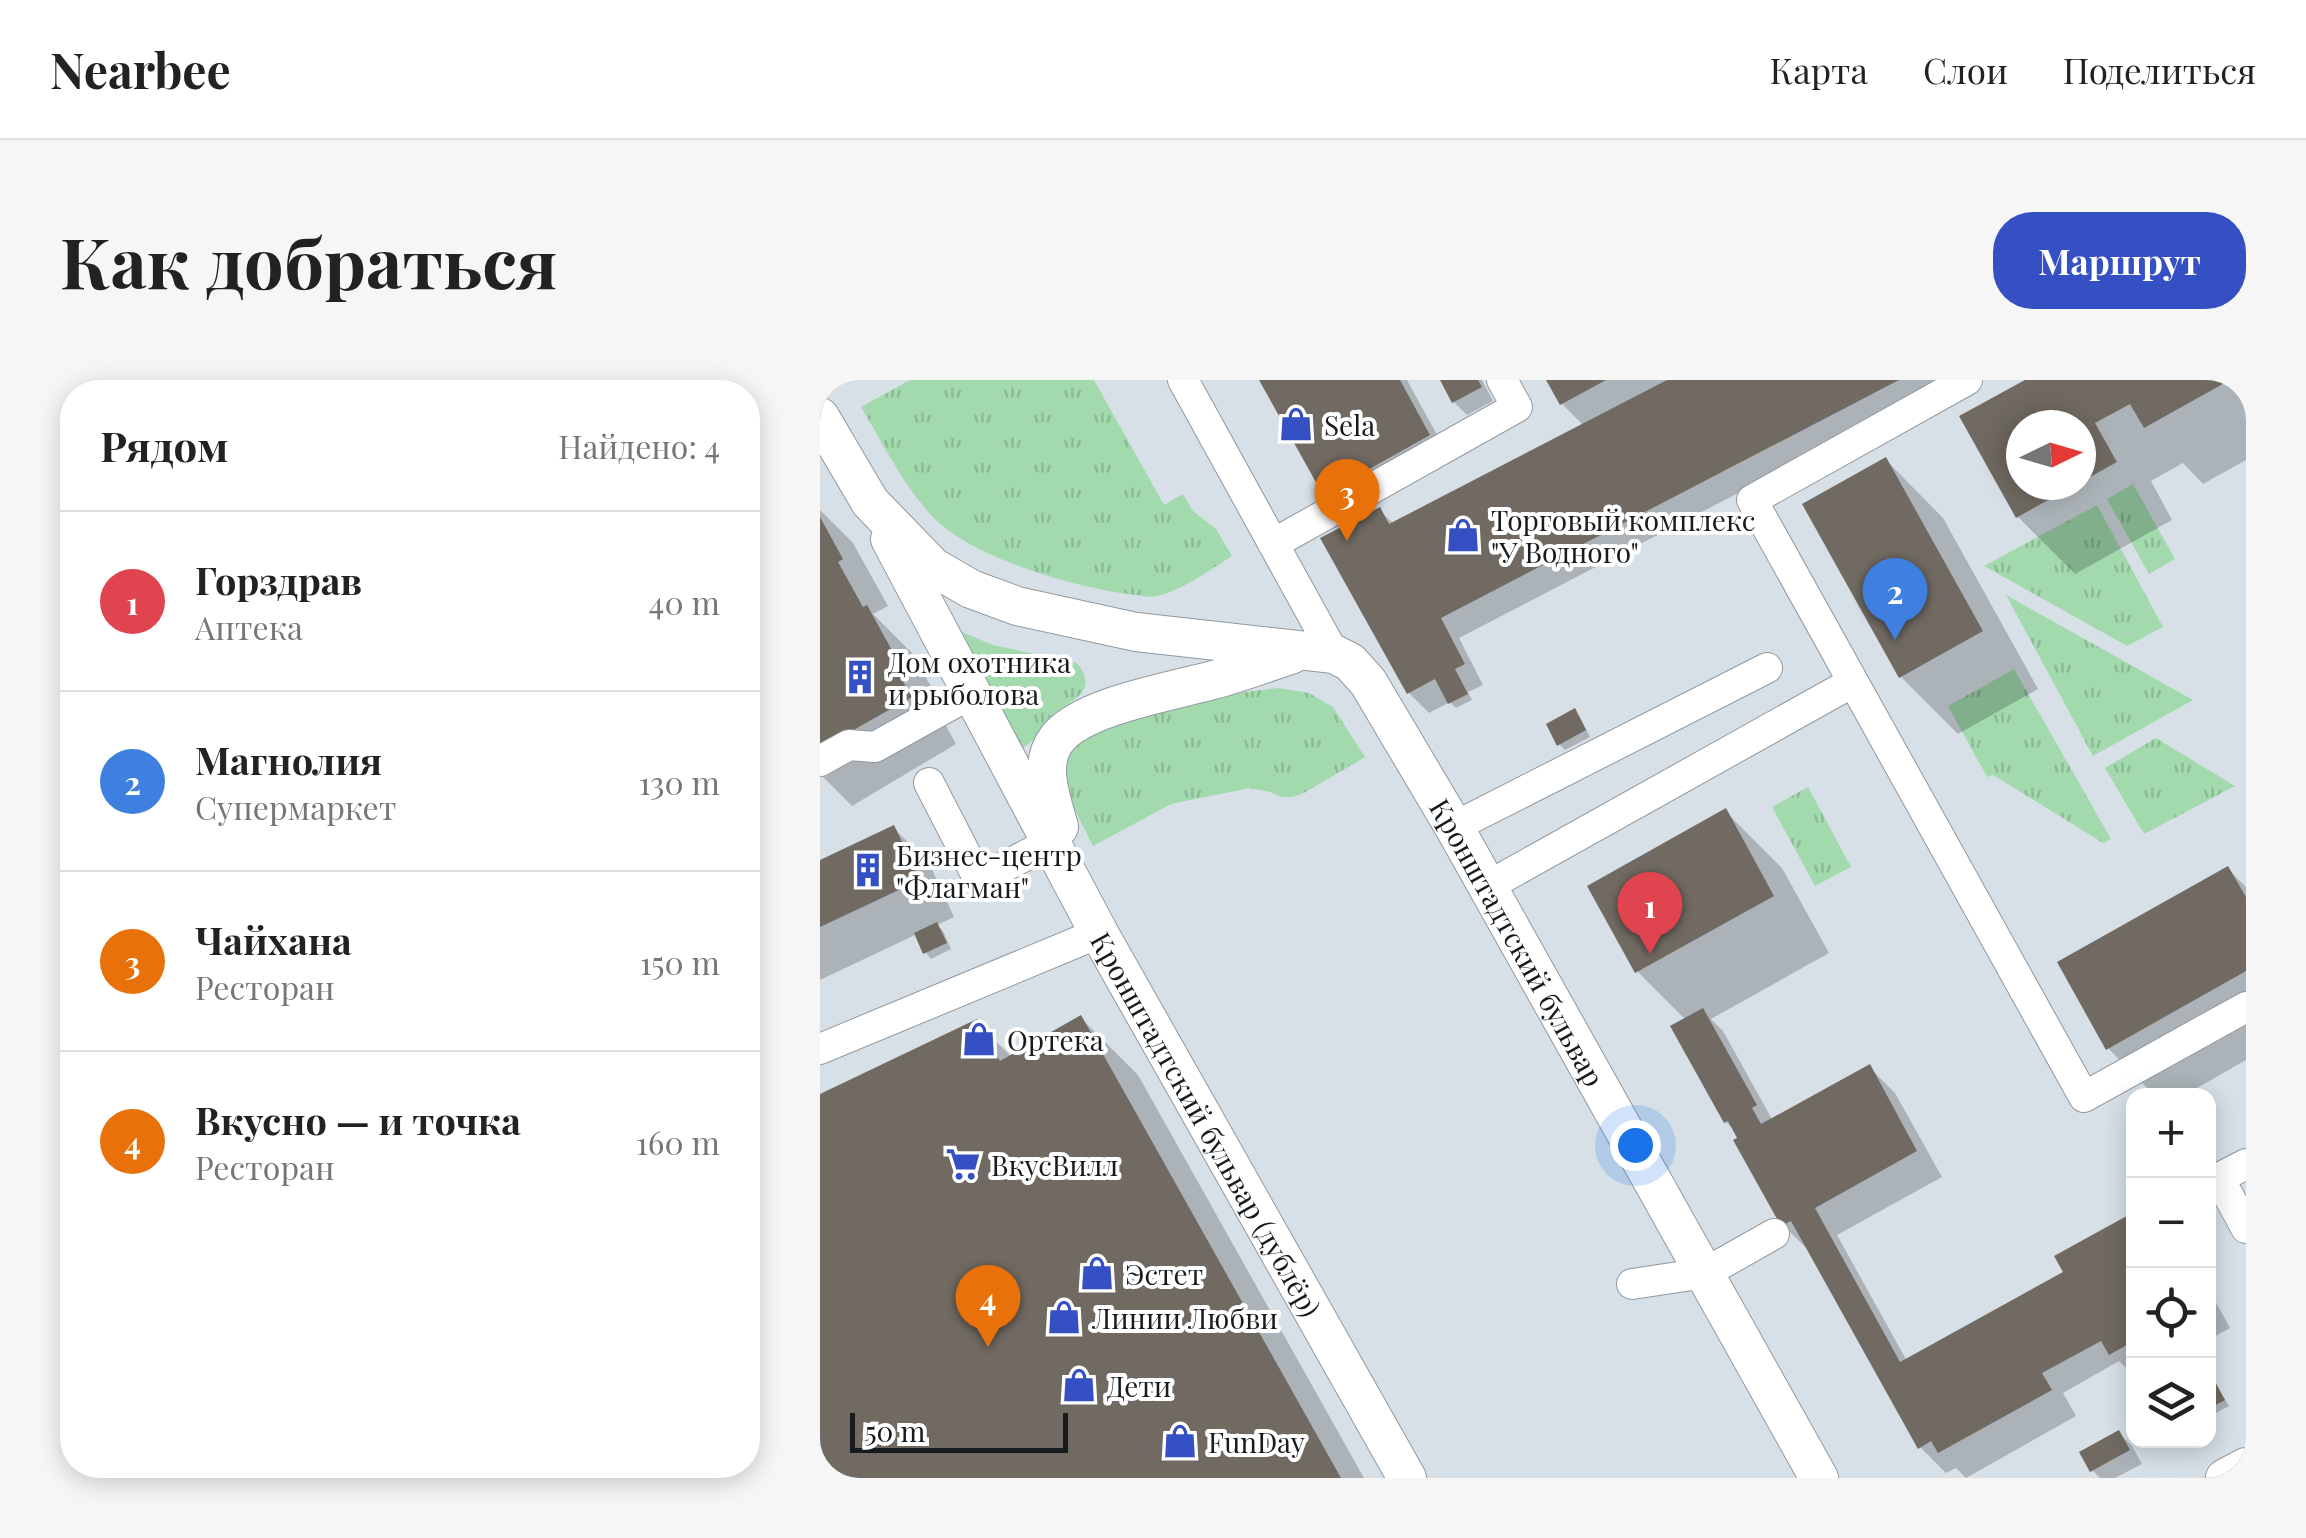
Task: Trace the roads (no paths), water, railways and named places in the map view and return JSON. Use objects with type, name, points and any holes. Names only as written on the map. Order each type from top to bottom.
[{"type":"main road","points":[[820,417],[870,502],[933,567],[971,589],[1018,606],[1136,632],[1320,652]]},
{"type":"main road","name":"Кронштадтский бульвар (дублёр)","points":[[870,502],[1099,934],[1408,1478]]},
{"type":"main road","points":[[1070,878],[1047,778],[1048,756],[1057,738],[1112,706],[1320,652]]},
{"type":"main road","name":"Кронштадтский бульвар","points":[[1320,652],[1350,662],[1368,682],[1488,886],[1819,1478]]},
{"type":"main road","points":[[2225,1478],[2246,1467]]},
{"type":"lane","points":[[1183,380],[1273,544],[1320,652]]},
{"type":"lane","points":[[1273,544],[1518,408],[1502,380]]},
{"type":"lane","points":[[1966,380],[1752,500],[2084,1097],[2246,1007]]},
{"type":"lane","points":[[1454,827],[1767,668]]},
{"type":"lane","points":[[1488,886],[1853,682]]},
{"type":"lane","points":[[820,762],[849,745],[875,748],[972,694]]},
{"type":"lane","points":[[929,782],[979,880],[1051,842]]},
{"type":"lane","points":[[820,1049],[1099,934]]},
{"type":"lane","points":[[2246,1164],[2219,1178],[2246,1228]]},
{"type":"lane","points":[[1632,1284],[1704,1273],[1774,1234]]},
{"type":"place","name":"Sela","points":[[1296,424]]},
{"type":"place","name":"Торговый комплекс \"У Водного\"","points":[[1463,535]]},
{"type":"place","name":"Чайхана","points":[[1347,541]]},
{"type":"place","name":"Магнолия","points":[[1895,640]]},
{"type":"place","name":"Дом охотника и рыболова","points":[[860,677]]},
{"type":"place","name":"Бизнес-центр \"Флагман\"","points":[[868,870]]},
{"type":"place","name":"Горздрав","points":[[1650,954]]},
{"type":"place","name":"Ортека","points":[[979,1039]]},
{"type":"place","name":"ВкусВилл","points":[[963,1164]]},
{"type":"place","name":"Эстет","points":[[1097,1273]]},
{"type":"place","name":"Линии Любви","points":[[1064,1317]]},
{"type":"place","name":"Вкусно — и точка","points":[[988,1347]]},
{"type":"place","name":"Дети","points":[[1079,1385]]},
{"type":"place","name":"FunDay","points":[[1180,1441]]}]
